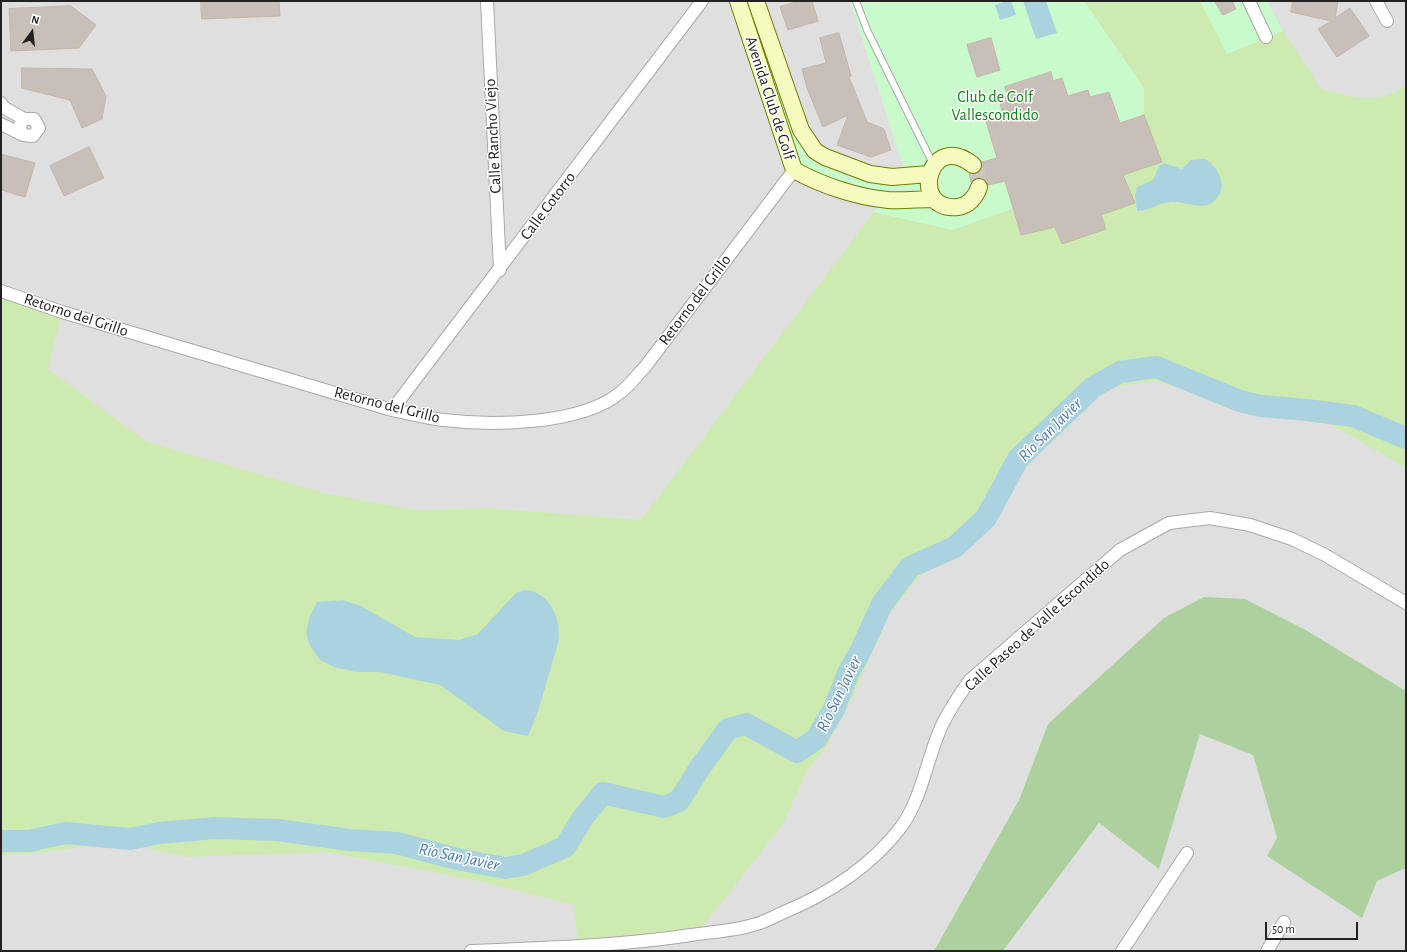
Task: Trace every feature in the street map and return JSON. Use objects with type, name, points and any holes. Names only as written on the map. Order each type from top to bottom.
[{"type":"street","name":"Calle Rancho Viejo","points":[[487,1],[500,270]]},
{"type":"street","name":"Calle Cotorro","points":[[392,410],[500,270],[702,1]]},
{"type":"street","name":"Avenida Club de Golf","points":[[738,1],[792,163],[816,181],[860,195],[888,200],[934,199],[946,206],[959,207],[967,204],[974,198],[979,187]]},
{"type":"street","name":"Avenida Club de Golf","points":[[756,1],[801,130],[815,152],[825,158],[870,174],[892,177],[931,170],[940,160],[949,157],[958,156],[966,159],[973,165]]},
{"type":"street","points":[[1249,1],[1266,37]]},
{"type":"street","points":[[1376,1],[1387,21]]},
{"type":"street","points":[[1,103],[3,107],[24,118],[34,119],[39,128],[33,136],[23,136],[1,124]]},
{"type":"street","points":[[23,136],[19,127],[24,118]]},
{"type":"street","points":[[792,163],[808,142]]},
{"type":"street","points":[[816,181],[825,158]]},
{"type":"street","name":"Retorno del Grillo","points":[[1,291],[62,312],[392,410],[444,420],[492,422],[545,420],[587,411],[621,392],[649,361],[792,163]]},
{"type":"street","points":[[931,170],[928,187],[934,199]]},
{"type":"street","name":"Calle Paseo de Valle Escondido","points":[[471,951],[578,947],[654,940],[697,934],[754,925],[819,897],[849,878],[878,853],[901,826],[918,794],[943,724],[956,699],[970,680],[1120,550],[1169,523],[1210,518],[1250,525],[1292,539],[1325,555],[1406,603]]},
{"type":"street","points":[[1122,951],[1187,853]]},
{"type":"street","points":[[1267,951],[1284,922]]},
{"type":"lane","points":[[856,1],[870,36],[931,170]]},
{"type":"shaded area","name":"Club de Golf Vallescondido","points":[[1,1],[1406,1],[1406,691],[1306,630],[1245,599],[1048,724],[1019,800],[934,951],[1,951]]},
{"type":"shaded area","points":[[1200,733],[1253,755],[1277,838],[1362,917],[1377,881],[1406,868],[1406,951],[1003,951],[1099,823],[1159,869]]},
{"type":"green space","name":"Club de Golf Vallescondido","points":[[738,1],[756,1],[815,151],[870,174],[904,169],[850,1],[1084,1],[1144,88],[1144,115],[1162,162],[1124,175],[1135,203],[1101,215],[1106,229],[1062,244],[1055,227],[1021,235],[1012,209],[952,230],[874,212],[883,199],[794,170]]},
{"type":"green space","points":[[1084,1],[1200,1],[1227,53],[1283,31],[1321,89],[1354,97],[1375,98],[1395,92],[1406,85],[1406,468],[1325,421],[1228,409],[1204,397],[1156,381],[1107,388],[1058,430],[1024,470],[1001,511],[981,536],[919,577],[890,613],[847,709],[826,748],[808,769],[783,824],[697,934],[578,947],[574,905],[479,881],[327,852],[188,857],[126,844],[89,846],[47,852],[1,855],[1,291],[62,312],[48,369],[147,442],[328,494],[415,510],[486,508],[641,520],[874,212],[952,230],[1013,209],[1055,227],[1106,229],[1101,215],[1135,203],[1123,175],[1144,115],[1144,88]]},
{"type":"green space","points":[[1200,1],[1267,1],[1283,31],[1227,54]]},
{"type":"green space","points":[[1204,597],[1245,599],[1306,630],[1406,691],[1406,868],[1377,881],[1362,918],[1267,856],[1277,838],[1253,755],[1200,734],[1159,869],[1099,823],[1003,951],[934,951],[1019,800],[1048,724],[1164,618]]},
{"type":"water","points":[[1011,1],[1016,15],[1000,20],[995,5]]},
{"type":"water","points":[[1023,1],[1046,1],[1057,33],[1036,39]]},
{"type":"water","points":[[1205,159],[1216,168],[1222,184],[1220,194],[1212,203],[1201,206],[1170,202],[1146,210],[1137,211],[1135,195],[1137,187],[1153,180],[1159,166],[1164,163],[1182,169],[1191,160]]},
{"type":"water","points":[[525,590],[539,594],[550,604],[554,610],[559,633],[557,648],[542,700],[528,736],[504,731],[440,685],[380,672],[356,672],[334,667],[320,660],[310,646],[306,632],[310,616],[317,602],[343,600],[361,606],[415,637],[459,640],[478,634],[516,593]]},
{"type":"building","points":[[201,1],[279,1],[280,16],[202,19]]},
{"type":"building","points":[[800,1],[812,1],[818,21],[788,30],[780,7]]},
{"type":"building","points":[[1215,1],[1232,1],[1236,9],[1223,15]]},
{"type":"building","points":[[1293,1],[1338,1],[1335,18],[1350,8],[1369,36],[1337,57],[1318,29],[1331,21],[1291,12]]},
{"type":"building","points":[[71,6],[96,25],[79,48],[11,51],[9,9]]},
{"type":"building","points":[[839,33],[851,76],[849,77],[867,122],[884,129],[891,150],[871,157],[837,145],[848,115],[823,127],[807,88],[802,69],[826,63],[820,38]]},
{"type":"building","points":[[991,38],[1000,70],[977,77],[967,45]]},
{"type":"building","points":[[22,68],[92,69],[106,96],[102,119],[82,128],[70,100],[22,88]]},
{"type":"building","points":[[1051,72],[1053,81],[1062,78],[1068,96],[1088,90],[1090,97],[1109,92],[1120,123],[1144,115],[1162,162],[1123,175],[1135,203],[1101,215],[1106,229],[1062,244],[1055,227],[1021,235],[1005,181],[988,185],[986,181],[978,178],[971,182],[969,174],[978,173],[981,169],[982,162],[997,158],[986,121],[1003,115],[999,99],[1008,96],[1005,87]]},
{"type":"building","points":[[89,147],[104,178],[64,196],[50,166]]},
{"type":"building","points":[[1,154],[35,163],[25,197],[1,190]]},
{"type":"waterway","name":"Río San Javier","points":[[1,841],[29,841],[65,833],[130,839],[159,833],[215,828],[277,830],[350,840],[397,843],[457,859],[505,868],[523,865],[565,847],[582,819],[603,793],[664,807],[679,801],[701,766],[728,729],[746,724],[797,752],[816,739],[834,709],[848,673],[860,652],[882,604],[910,567],[955,547],[986,518],[1018,459],[1093,387],[1120,372],[1156,367],[1240,401],[1261,406],[1353,416],[1406,438]]},
{"type":"tunnel","points":[[973,165],[978,172],[979,187]]}]
